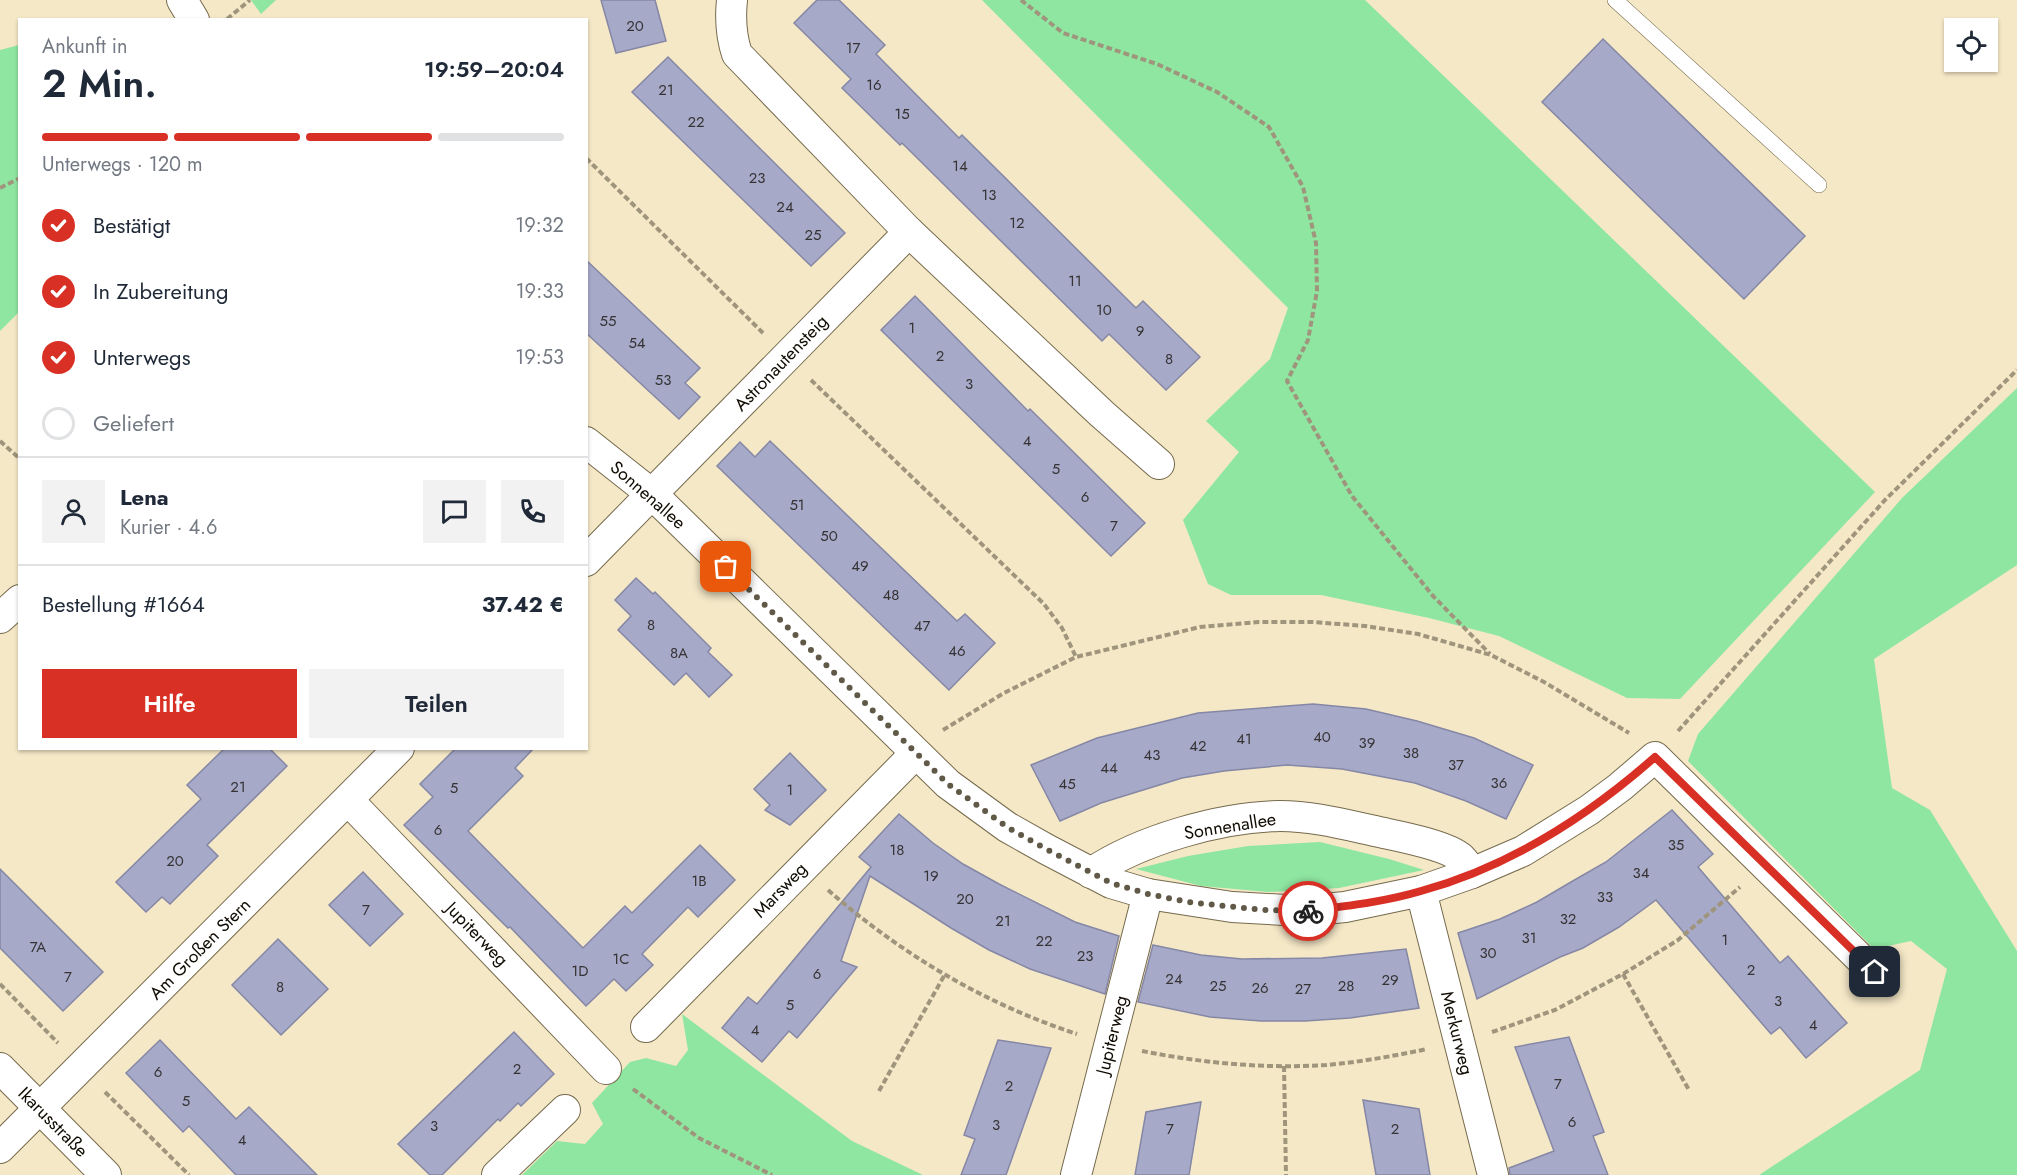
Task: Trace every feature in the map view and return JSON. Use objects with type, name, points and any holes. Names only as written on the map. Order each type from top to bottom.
[{"type":"street","points":[[182,0],[193,18]]},
{"type":"street","points":[[732,0],[730,21],[737,54],[909,232],[1102,414],[1159,464]]},
{"type":"street","name":"Astronautensteig","points":[[653,495],[909,232]]},
{"type":"street","name":"Sonnenallee","points":[[588,444],[653,495],[948,784],[991,816],[1046,849],[1111,883],[1148,894],[1232,907],[1304,911],[1345,907],[1421,891],[1472,873],[1523,851],[1559,830],[1620,787],[1655,757]]},
{"type":"street","points":[[588,559],[653,495]]},
{"type":"street","points":[[0,618],[18,602]]},
{"type":"street","name":"Am Großen Stern","points":[[0,1148],[397,750]]},
{"type":"street","name":"Marsweg","points":[[646,1027],[915,754]]},
{"type":"street","points":[[1655,757],[1883,981]]},
{"type":"street","name":"Jupiterweg","points":[[348,800],[606,1069]]},
{"type":"street","name":"Sonnenallee","points":[[1090,873],[1130,850],[1156,840],[1226,823],[1280,816],[1337,822],[1436,846],[1460,857],[1472,873]]},
{"type":"street","name":"Merkurweg","points":[[1421,891],[1493,1175]]},
{"type":"street","name":"Jupiterweg","points":[[1076,1175],[1148,894]]},
{"type":"street","name":"Ikarusstraße","points":[[0,1068],[106,1175]]},
{"type":"street","points":[[497,1175],[565,1110]]},
{"type":"lane","points":[[1615,0],[1819,185]]},
{"type":"path","points":[[229,18],[250,0]]},
{"type":"path","points":[[1021,0],[1063,33],[1157,64],[1217,92],[1269,128],[1303,188],[1316,243],[1317,291],[1308,340],[1287,381],[1352,496],[1433,596],[1491,655]]},
{"type":"path","points":[[588,160],[787,357],[1044,604],[1062,628],[1076,657]]},
{"type":"path","points":[[0,188],[18,179]]},
{"type":"path","points":[[915,754],[948,727],[1004,693],[1076,657],[1200,627],[1258,622],[1313,622],[1365,626],[1418,634],[1491,655],[1544,682],[1602,716],[1638,739],[1655,757],[1884,500],[2017,370]]},
{"type":"path","points":[[0,441],[18,457]]},
{"type":"path","points":[[802,868],[896,944],[944,976],[1010,1008],[1061,1029],[1110,1045],[1158,1054],[1284,1066],[1329,1065],[1407,1053],[1459,1042],[1556,1010],[1623,975],[1677,940],[1766,866]]},
{"type":"path","points":[[1623,975],[1689,1090]]},
{"type":"path","points":[[879,1091],[944,976]]},
{"type":"path","points":[[1284,1066],[1286,1175]]},
{"type":"path","points":[[606,1069],[699,1138],[772,1175]]},
{"type":"green space","points":[[251,0],[276,0],[261,14]]},
{"type":"green space","points":[[982,0],[1365,0],[1875,492],[1680,699],[1627,698],[1499,636],[1429,618],[1321,595],[1231,595],[1208,584],[1183,520],[1239,452],[1206,421],[1270,359],[1288,308]]},
{"type":"green space","points":[[18,45],[18,313],[0,331],[0,50]]},
{"type":"green space","points":[[2017,388],[2017,565],[1874,659],[1892,788],[1930,810],[2017,951],[2017,1175],[1759,1175],[1920,1070],[1947,969],[1911,941],[1874,949],[1688,761],[1698,734],[1902,498]]},
{"type":"green space","points":[[1320,842],[1424,870],[1339,888],[1268,892],[1201,886],[1136,869],[1188,856],[1248,846]]},
{"type":"green space","points":[[682,1014],[852,1141],[923,1175],[522,1175],[557,1141],[585,1144],[603,1124],[592,1103],[630,1062],[646,1058],[676,1066],[688,1050]]},
{"type":"building","points":[[601,0],[655,0],[666,41],[616,53]]},
{"type":"building","points":[[817,0],[839,0],[885,45],[876,54],[959,138],[962,135],[1136,308],[1143,301],[1200,357],[1166,390],[1109,334],[1102,341],[902,143],[900,145],[842,88],[851,79],[794,23]]},
{"type":"building","points":[[1603,39],[1805,236],[1744,299],[1542,102]]},
{"type":"building","points":[[668,57],[845,233],[811,266],[632,92]]},
{"type":"building","points":[[588,262],[700,368],[685,383],[700,397],[679,419],[588,335]]},
{"type":"building","points":[[915,296],[1028,411],[1030,409],[1145,523],[1111,556],[881,330]]},
{"type":"building","points":[[770,441],[957,621],[965,614],[995,643],[949,690],[717,466],[740,442],[755,457]]},
{"type":"building","points":[[636,578],[653,594],[655,592],[711,648],[708,652],[732,675],[709,697],[686,673],[674,685],[618,630],[631,616],[615,600]]},
{"type":"building","points":[[1313,704],[1366,709],[1417,721],[1474,738],[1533,765],[1506,819],[1466,801],[1415,783],[1342,769],[1287,765],[1182,778],[1101,803],[1060,821],[1031,765],[1097,738],[1198,713]]},
{"type":"building","points":[[223,750],[271,750],[287,766],[207,845],[218,856],[170,904],[162,897],[146,912],[116,882],[201,799],[187,785]]},
{"type":"building","points":[[454,750],[532,750],[515,768],[523,776],[468,831],[583,948],[625,906],[632,913],[700,845],[735,880],[698,917],[688,907],[642,954],[653,965],[626,991],[614,979],[586,1006],[510,927],[508,928],[404,825],[433,797],[420,784]]},
{"type":"building","points":[[790,753],[826,790],[790,825],[765,810],[770,805],[754,789]]},
{"type":"building","points":[[1672,810],[1713,854],[1698,867],[1780,963],[1788,956],[1847,1023],[1806,1058],[1780,1027],[1771,1034],[1656,900],[1619,927],[1583,948],[1560,957],[1477,999],[1458,933],[1500,919],[1537,902],[1606,862]]},
{"type":"building","points":[[899,814],[933,843],[963,864],[999,884],[1075,922],[1119,936],[1105,994],[1030,969],[989,950],[870,876],[841,961],[857,967],[797,1038],[789,1031],[762,1062],[722,1028],[748,997],[757,1004],[871,867],[859,857]]},
{"type":"building","points":[[0,869],[103,972],[63,1011],[0,948]]},
{"type":"building","points":[[363,872],[403,914],[370,946],[329,905]]},
{"type":"building","points":[[278,939],[328,989],[281,1035],[232,985]]},
{"type":"building","points":[[1153,945],[1201,955],[1242,959],[1322,958],[1406,949],[1419,1008],[1350,1018],[1261,1021],[1210,1017],[1138,1002]]},
{"type":"building","points":[[514,1032],[554,1074],[521,1106],[518,1103],[500,1121],[498,1119],[442,1175],[430,1175],[398,1144]]},
{"type":"building","points":[[1569,1037],[1604,1132],[1593,1136],[1608,1175],[1510,1175],[1509,1168],[1554,1151],[1515,1047]]},
{"type":"building","points":[[160,1040],[236,1119],[249,1107],[317,1175],[236,1175],[189,1126],[183,1132],[126,1073]]},
{"type":"building","points":[[998,1040],[1051,1048],[1006,1175],[961,1175],[975,1139],[964,1135]]},
{"type":"building","points":[[1363,1100],[1419,1109],[1430,1175],[1376,1175]]},
{"type":"building","points":[[1201,1102],[1189,1175],[1135,1175],[1146,1112]]},
{"type":"way so far","points":[[726,567],[900,740],[948,784],[1007,827],[1111,883],[1148,894],[1232,907],[1308,911]]},
{"type":"route","points":[[1308,911],[1345,907],[1421,891],[1501,861],[1523,851],[1574,820],[1620,787],[1655,757],[1875,972]]}]
